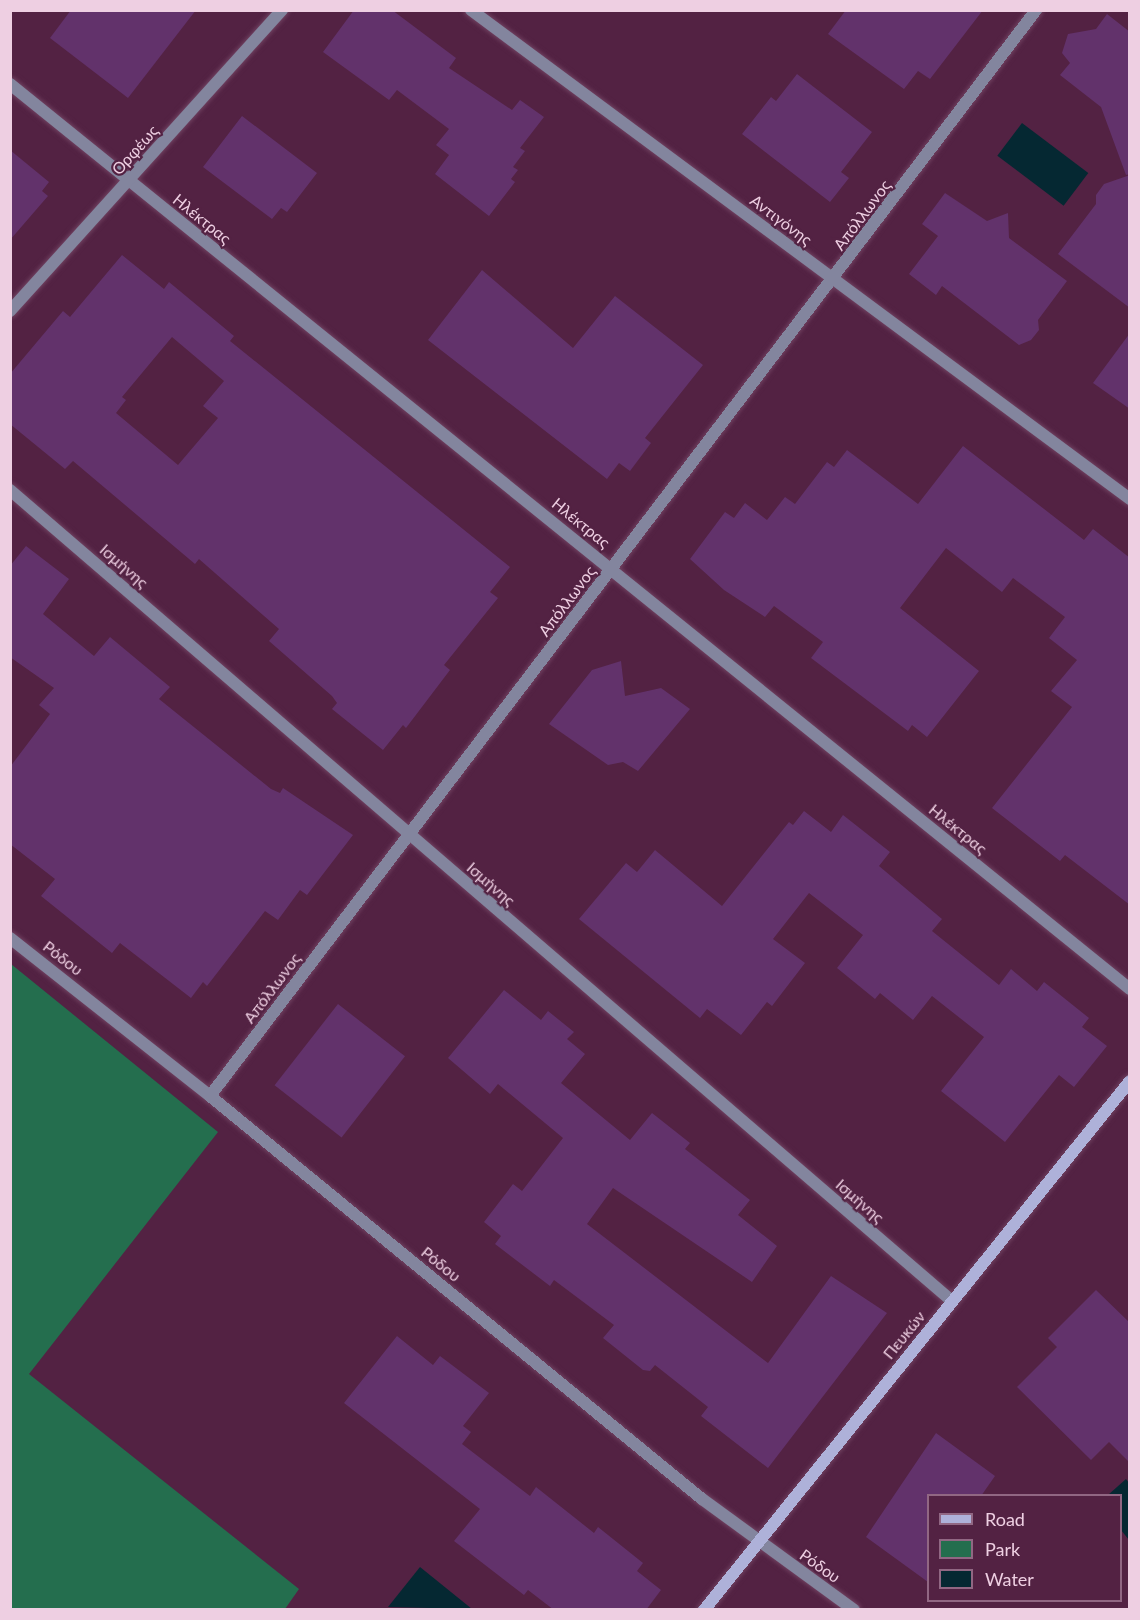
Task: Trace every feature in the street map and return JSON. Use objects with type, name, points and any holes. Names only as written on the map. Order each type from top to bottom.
[{"type":"street","name":"Ορφέως","points":[[10,311],[129,182],[282,10]]},
{"type":"street","name":"Αντιγόνης","points":[[471,10],[1130,499]]},
{"type":"street","name":"Απόλλωνος","points":[[210,1096],[834,280],[1036,10]]},
{"type":"street","name":"Ηλέκτρας","points":[[10,84],[1130,989]]},
{"type":"street","name":"Ισμήνης","points":[[10,490],[409,836],[952,1301]]},
{"type":"street","name":"Ρόδου","points":[[10,938],[210,1096],[759,1543],[854,1610]]},
{"type":"street","name":"Πευκών","points":[[704,1610],[1130,1082]]},
{"type":"green space","points":[[11,964],[218,1132],[29,1374],[299,1589],[285,1609],[11,1609]]},
{"type":"water","points":[[1022,123],[1088,173],[1064,206],[997,156]]},
{"type":"water","points":[[1126,1479],[1129,1483],[1129,1540],[1122,1531],[1122,1494],[1109,1494]]},
{"type":"water","points":[[420,1567],[472,1609],[388,1607]]},
{"type":"building","points":[[71,10],[196,10],[128,98],[50,38]]},
{"type":"building","points":[[354,10],[392,10],[456,58],[449,68],[512,110],[520,100],[544,117],[520,148],[525,151],[513,167],[518,170],[511,179],[515,182],[489,216],[435,174],[449,155],[436,145],[449,129],[397,90],[389,100],[323,52]]},
{"type":"building","points":[[846,10],[983,10],[930,79],[918,71],[904,89],[828,34]]},
{"type":"building","points":[[1107,14],[1130,32],[1130,174],[1126,175],[1101,107],[1060,75],[1070,63],[1062,53],[1068,34],[1096,29]]},
{"type":"building","points":[[797,74],[872,132],[841,172],[849,178],[830,202],[742,134],[771,97],[776,101]]},
{"type":"building","points":[[242,116],[317,173],[287,212],[281,208],[272,219],[203,167]]},
{"type":"building","points":[[10,150],[49,182],[42,191],[48,196],[10,240]]},
{"type":"building","points":[[1130,175],[1130,308],[1058,254],[1096,204],[1096,195],[1104,184]]},
{"type":"building","points":[[945,193],[987,221],[1008,213],[1009,238],[1067,281],[1038,320],[1039,330],[1031,340],[1019,345],[942,286],[936,295],[909,274],[938,236],[922,224]]},
{"type":"building","points":[[122,255],[164,289],[169,282],[234,336],[230,341],[510,567],[490,592],[498,598],[444,665],[450,670],[406,728],[403,725],[383,750],[332,709],[337,703],[332,696],[269,641],[279,629],[199,559],[195,564],[73,461],[65,469],[10,424],[10,374],[63,311],[70,317]],"holes":[[[172,337],[224,381],[203,406],[218,418],[178,465],[116,413],[126,400],[122,397]]]},
{"type":"building","points":[[482,270],[573,348],[615,296],[703,365],[645,438],[651,443],[630,471],[619,463],[607,479],[428,340]]},
{"type":"building","points":[[1130,333],[1130,409],[1093,383]]},
{"type":"building","points":[[963,446],[1084,540],[1093,529],[1130,558],[1130,905],[1065,855],[1060,861],[992,808],[1072,707],[1051,691],[1077,660],[1049,638],[1065,617],[1013,578],[1002,592],[946,548],[900,608],[979,671],[927,737],[912,725],[908,731],[811,658],[823,642],[774,606],[765,617],[724,590],[690,559],[725,512],[734,518],[745,503],[767,520],[785,497],[795,504],[827,462],[834,467],[847,450],[918,504]]},
{"type":"building","points":[[26,546],[69,579],[43,614],[94,656],[110,637],[170,687],[159,699],[271,789],[280,793],[283,788],[353,835],[307,895],[300,890],[278,920],[265,911],[207,986],[203,982],[191,998],[120,943],[112,953],[41,896],[55,879],[10,844],[10,767],[50,714],[39,705],[54,688],[10,657],[10,566]]},
{"type":"building","points":[[621,661],[625,696],[661,688],[690,709],[638,771],[623,762],[608,765],[549,724],[592,670]]},
{"type":"building","points":[[804,811],[831,832],[843,815],[890,852],[879,866],[942,919],[932,931],[999,985],[1011,969],[1037,991],[1044,982],[1089,1018],[1082,1027],[1107,1046],[1074,1087],[1059,1075],[1005,1142],[941,1091],[984,1037],[932,996],[913,1020],[880,993],[875,999],[837,968],[863,935],[809,893],[773,939],[805,963],[772,1006],[767,1002],[741,1035],[707,1009],[700,1018],[579,919],[626,863],[637,872],[655,850],[722,906],[789,822],[793,825]]},
{"type":"building","points":[[504,990],[541,1020],[548,1011],[574,1032],[567,1039],[585,1054],[561,1083],[630,1140],[652,1113],[690,1143],[685,1149],[750,1200],[738,1215],[777,1246],[752,1282],[613,1188],[587,1224],[768,1363],[831,1276],[887,1313],[768,1468],[701,1416],[708,1407],[655,1365],[650,1371],[643,1370],[603,1338],[614,1325],[554,1280],[550,1286],[495,1244],[501,1236],[484,1222],[513,1184],[522,1191],[563,1138],[498,1084],[490,1094],[448,1058]]},
{"type":"building","points":[[338,1004],[405,1056],[342,1137],[275,1085]]},
{"type":"building","points":[[1096,1290],[1130,1323],[1130,1463],[1109,1442],[1091,1460],[1017,1387],[1057,1347],[1048,1338]]},
{"type":"building","points":[[397,1336],[433,1365],[440,1356],[489,1393],[463,1426],[471,1432],[462,1444],[530,1496],[536,1487],[594,1533],[598,1527],[643,1563],[637,1571],[661,1590],[646,1610],[554,1610],[528,1590],[524,1595],[454,1541],[480,1509],[344,1403]]},
{"type":"building","points":[[936,1433],[995,1476],[982,1494],[927,1494],[927,1581],[866,1537]]}]
